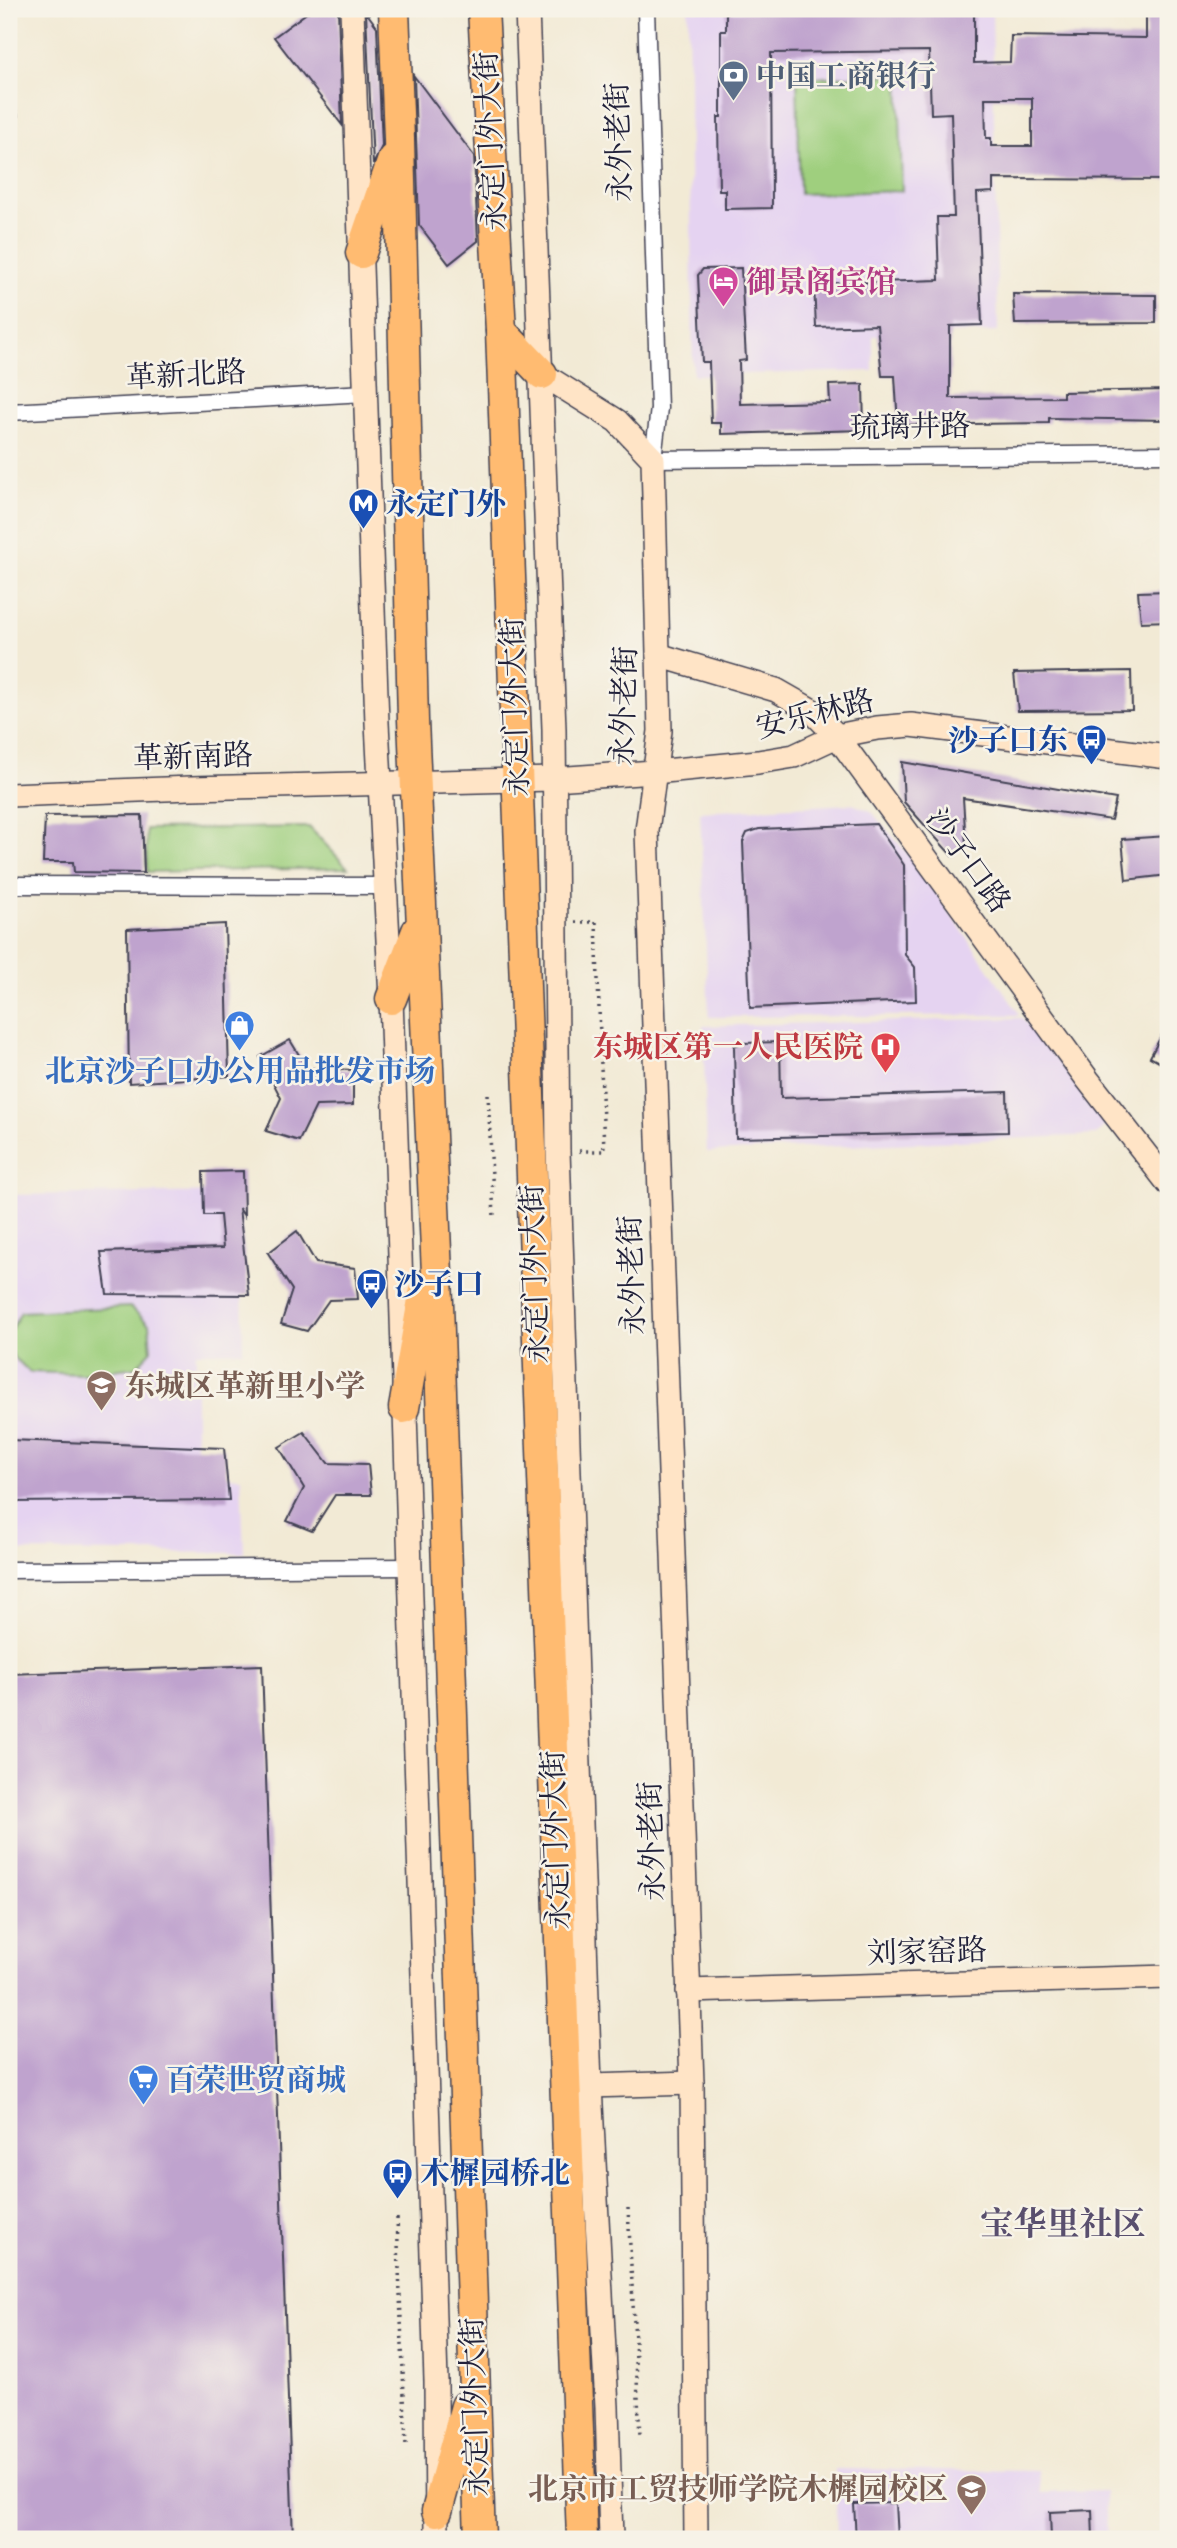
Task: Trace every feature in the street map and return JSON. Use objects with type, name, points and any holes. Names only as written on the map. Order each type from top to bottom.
[{"type":"highway","name":"永定门外大街","points":[[394,9],[415,783],[435,1235],[480,2539]]},
{"type":"highway","name":"永定门外大街","points":[[483,9],[501,331],[582,2539]]},
{"type":"highway","points":[[361,253],[399,139]]},
{"type":"highway","points":[[501,331],[542,374]]},
{"type":"highway","points":[[391,999],[422,917]]},
{"type":"highway","points":[[404,1408],[435,1235]]},
{"type":"highway","points":[[437,2525],[474,2379]]},
{"type":"street","name":"永定门外大街","points":[[352,9],[379,783],[391,999],[435,2340],[437,2525]]},
{"type":"street","name":"永定门外大街","points":[[527,9],[542,374],[554,779],[559,1164],[590,2086],[607,2407],[611,2539]]},
{"type":"street","name":"永外老街","points":[[646,9],[659,408],[653,459],[660,731],[647,831],[692,2083],[696,2539]]},
{"type":"street","points":[[9,115],[9,146]]},
{"type":"street","points":[[542,374],[617,421],[653,459]]},
{"type":"street","name":"革新北路","points":[[9,412],[366,393]]},
{"type":"street","name":"琉璃井路","points":[[653,459],[1168,454]]},
{"type":"street","name":"沙子口路","points":[[658,655],[776,690],[811,710],[837,736],[1088,1080],[1168,1184]]},
{"type":"street","name":"安乐林路","points":[[415,783],[554,779],[758,762],[794,756],[837,736],[911,725],[1168,757]]},
{"type":"street","name":"革新南路","points":[[9,795],[415,783]]},
{"type":"street","points":[[9,885],[385,886]]},
{"type":"street","points":[[9,1570],[410,1567]]},
{"type":"street","name":"刘家窑路","points":[[688,1991],[1168,1977]]},
{"type":"street","points":[[590,2086],[692,2083]]},
{"type":"path","points":[[596,922],[604,1150]]},
{"type":"path","points":[[488,1094],[494,1217]]},
{"type":"path","points":[[628,2208],[640,2436]]},
{"type":"path","points":[[397,2218],[405,2446]]},
{"type":"shaded area","points":[[688,9],[992,9],[998,332],[873,336],[873,371],[693,375]]},
{"type":"shaded area","points":[[852,804],[871,811],[917,865],[1020,1015],[709,1017],[700,812]]},
{"type":"shaded area","name":"东城区第一人民医院","points":[[1022,1018],[1109,1121],[1096,1135],[707,1152],[703,1026]]},
{"type":"shaded area","name":"东城区革新里小学","points":[[241,1192],[243,1351],[196,1352],[196,1474],[241,1477],[244,1553],[9,1551],[9,1195]]},
{"type":"shaded area","name":"北京市工贸技师学院木樨园校区","points":[[835,2469],[1039,2471],[1041,2493],[1105,2491],[1107,2539],[837,2539]]},
{"type":"green space","points":[[899,75],[902,191],[800,194],[797,78]]},
{"type":"green space","points":[[309,827],[348,868],[147,872],[146,829]]},
{"type":"green space","points":[[130,1307],[149,1324],[151,1351],[136,1367],[83,1374],[30,1372],[14,1358],[9,1347],[9,1333],[21,1312]]},
{"type":"building","points":[[312,9],[338,9],[342,125],[274,37]]},
{"type":"building","points":[[789,9],[974,9],[974,63],[1010,62],[1011,36],[1146,38],[1146,9],[1168,9],[1168,180],[993,179],[993,192],[977,193],[982,325],[950,326],[950,398],[1063,397],[1063,392],[1168,390],[1168,420],[1049,418],[1049,423],[898,425],[895,376],[882,376],[877,325],[816,327],[814,284],[939,280],[937,217],[954,217],[951,113],[931,114],[929,51],[771,53],[772,208],[725,209],[725,190],[719,190],[718,117],[721,117],[721,31],[726,31],[726,12],[789,12]],"holes":[[[985,98],[1032,98],[1032,146],[991,146],[991,138],[986,138]]]},
{"type":"building","points":[[366,12],[377,27],[382,146],[373,165]]},
{"type":"building","points":[[414,76],[474,156],[478,241],[449,264],[419,225]]},
{"type":"building","points":[[741,268],[746,360],[739,361],[740,404],[830,402],[829,385],[863,384],[864,430],[721,434],[721,423],[711,423],[709,362],[702,362],[698,275],[703,269]]},
{"type":"building","points":[[1013,294],[1156,295],[1156,323],[1015,324]]},
{"type":"building","points":[[1168,591],[1168,621],[1141,622],[1138,592]]},
{"type":"building","points":[[1131,671],[1132,710],[1018,711],[1014,673]]},
{"type":"building","points":[[902,762],[1116,799],[1111,820],[963,798],[966,845],[952,856],[904,802]]},
{"type":"building","points":[[142,815],[144,873],[74,872],[73,862],[43,862],[45,816]]},
{"type":"building","points":[[876,824],[904,865],[905,955],[915,967],[916,1001],[750,1008],[743,842],[747,833],[759,829]]},
{"type":"building","points":[[1168,836],[1168,875],[1126,880],[1122,839]]},
{"type":"building","points":[[225,924],[229,1076],[129,1083],[127,929]]},
{"type":"building","points":[[1168,1023],[1168,1067],[1150,1057]]},
{"type":"building","points":[[290,1040],[307,1068],[353,1070],[353,1105],[316,1106],[299,1141],[266,1131],[281,1098],[260,1057]]},
{"type":"building","points":[[780,1042],[781,1098],[1007,1092],[1008,1132],[736,1138],[734,1046],[741,1043]]},
{"type":"building","points":[[243,1171],[244,1216],[239,1208],[249,1295],[107,1294],[101,1252],[223,1248],[220,1215],[204,1215],[203,1172]]},
{"type":"building","points":[[297,1231],[316,1263],[355,1268],[358,1299],[329,1300],[307,1331],[281,1324],[292,1290],[268,1253]]},
{"type":"building","points":[[304,1432],[328,1463],[368,1464],[371,1495],[335,1495],[312,1531],[287,1521],[304,1488],[279,1447]]},
{"type":"building","points":[[9,1440],[224,1448],[229,1500],[9,1502]]},
{"type":"building","name":"百荣世贸商城","points":[[262,1665],[293,2539],[9,2539],[9,1674]]},
{"type":"building","points":[[896,2503],[898,2539],[856,2539],[854,2504]]},
{"type":"building","points":[[1092,2510],[1093,2539],[1051,2539],[1050,2512]]},
{"type":"place","name":"中国工商银行","points":[[733,103]]},
{"type":"place","name":"御景阁宾馆","points":[[723,309]]},
{"type":"place","name":"永定门外","points":[[363,531]]},
{"type":"place","name":"沙子口东","points":[[1091,767]]},
{"type":"place","name":"北京沙子口办公用品批发市场","points":[[240,1052]]},
{"type":"place","name":"东城区第一人民医院","points":[[886,1074]]},
{"type":"place","name":"沙子口","points":[[371,1311]]},
{"type":"place","name":"东城区革新里小学","points":[[102,1413]]},
{"type":"place","name":"百荣世贸商城","points":[[143,2107]]},
{"type":"place","name":"木樨园桥北","points":[[397,2200]]},
{"type":"place","name":"北京市工贸技师学院木樨园校区","points":[[971,2516]]},
{"type":"district","name":"宝华里社区","points":[[1063,2224]]}]
